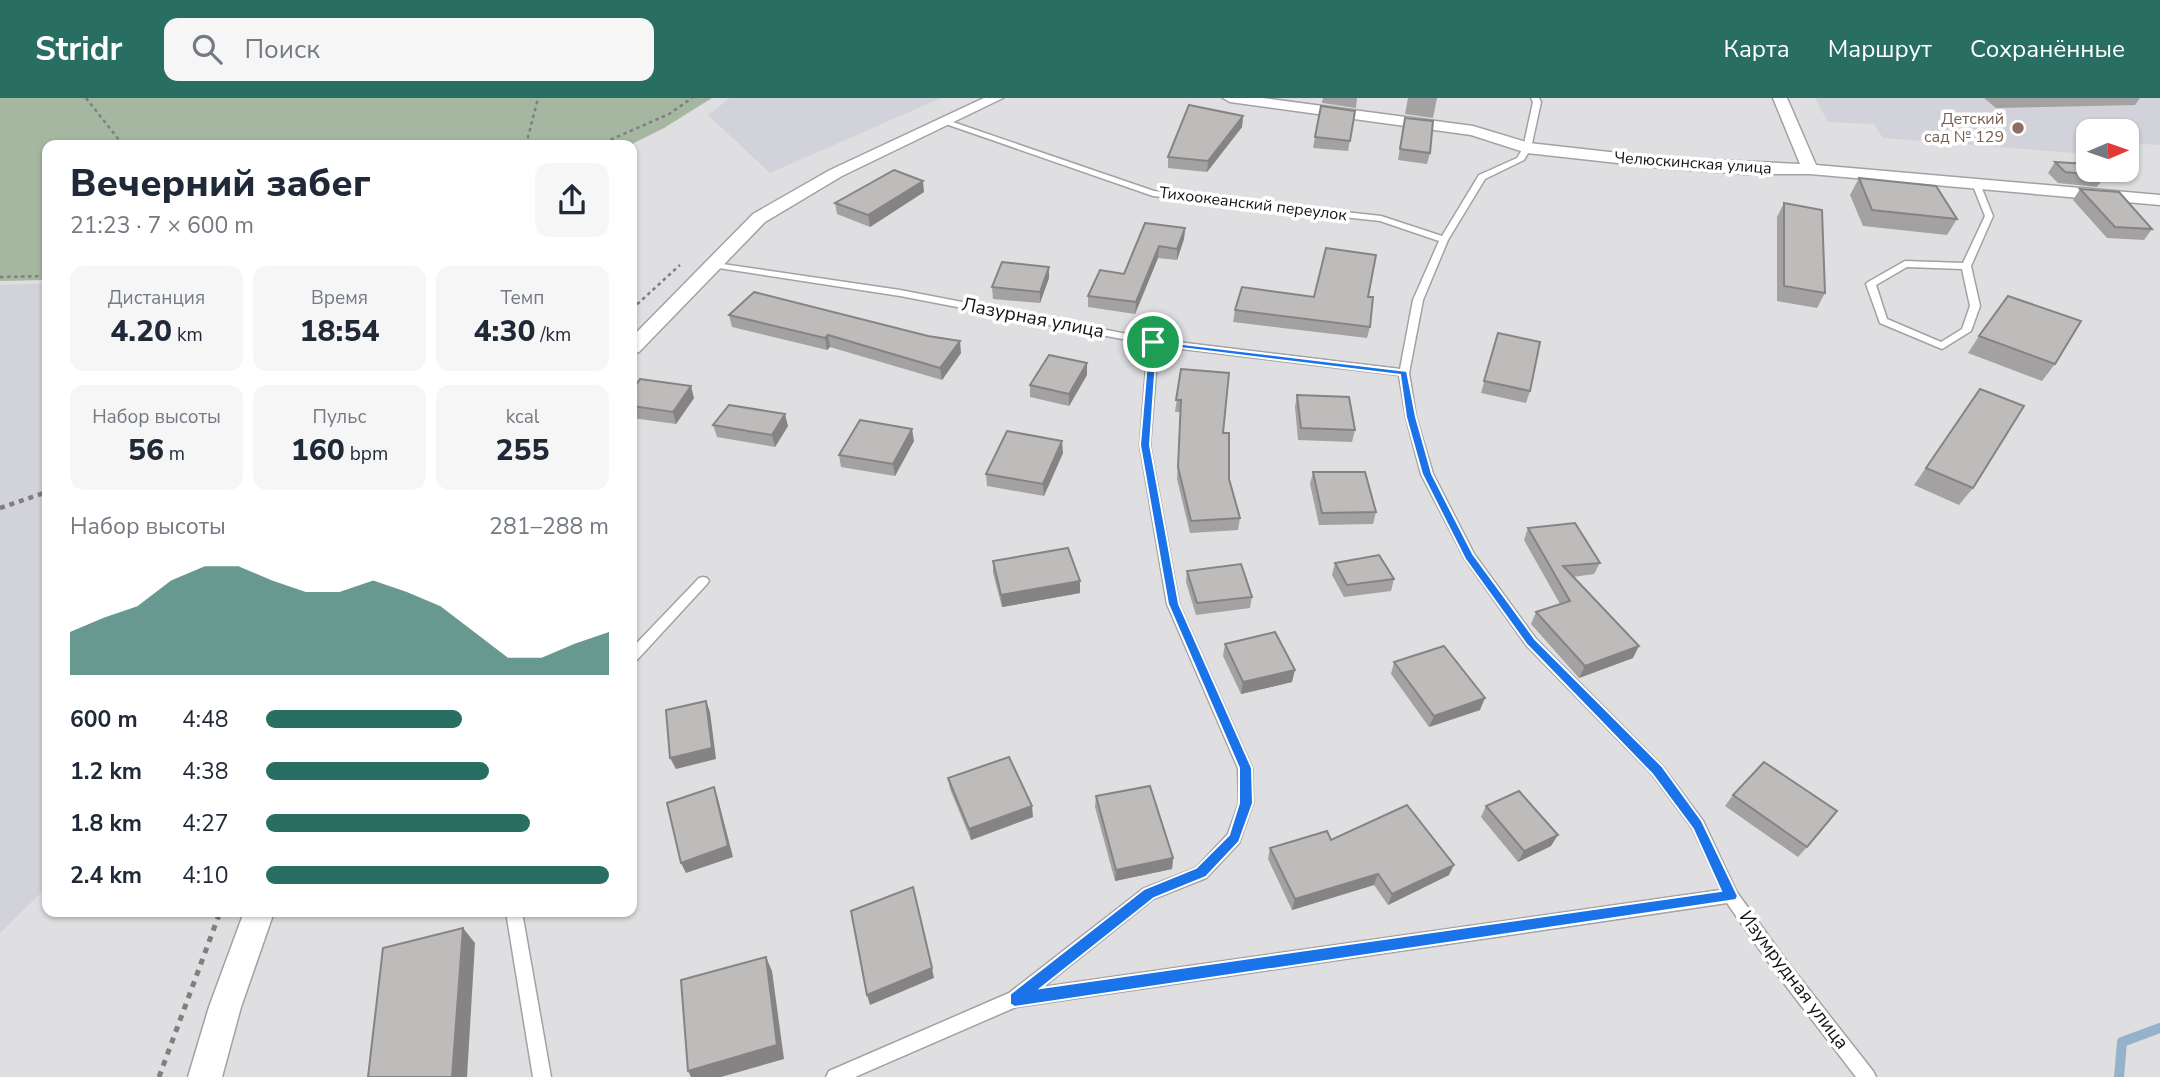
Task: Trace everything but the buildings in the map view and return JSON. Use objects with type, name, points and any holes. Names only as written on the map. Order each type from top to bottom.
[{"type":"street","points":[[637,343],[760,218],[836,173],[996,98]]},
{"type":"street","name":"Челюскинская улица","points":[[1230,98],[1473,131],[1527,148],[1677,164],[1810,169],[1977,186],[2160,200]]},
{"type":"street","points":[[1780,98],[1810,169]]},
{"type":"street","points":[[205,1077],[257,917]]},
{"type":"lane","points":[[1527,148],[1537,102],[1535,98]]},
{"type":"lane","name":"Тихоокеанский переулок","points":[[944,122],[1153,193],[1381,219],[1444,240]]},
{"type":"lane","name":"Изумрудная улица","points":[[1527,148],[1520,160],[1482,177],[1444,240],[1418,300],[1404,373],[1411,417],[1427,474],[1469,556],[1531,642],[1657,770],[1698,825],[1731,896],[1779,964],[1867,1077]]},
{"type":"lane","points":[[1966,266],[1905,264],[1871,284],[1883,321],[1942,346],[1966,331],[1975,306],[1966,266],[1989,216],[1977,186]]},
{"type":"lane","name":"Лазурная улица","points":[[712,264],[900,293],[1153,342],[1404,373]]},
{"type":"lane","points":[[835,1077],[1015,999],[1149,894],[1201,873],[1234,838],[1246,803],[1245,768],[1173,604],[1145,445],[1153,342]]},
{"type":"lane","points":[[637,651],[702,580]]},
{"type":"lane","points":[[1015,999],[1731,896]]},
{"type":"lane","points":[[515,917],[542,1077]]},
{"type":"path","points":[[86,98],[119,140]]},
{"type":"path","points":[[527,140],[538,98]]},
{"type":"path","points":[[610,140],[669,114],[692,98]]},
{"type":"path","points":[[0,277],[42,276]]},
{"type":"path","points":[[0,508],[42,494]]},
{"type":"path","points":[[159,1077],[218,917]]},
{"type":"shaded area","points":[[730,98],[941,98],[770,173],[708,115]]},
{"type":"shaded area","name":"Детский сад № 129","points":[[1815,98],[2160,98],[2160,145],[2139,144],[2139,119],[2076,119],[2076,153],[1883,138],[1874,124],[1828,122]]},
{"type":"shaded area","points":[[42,283],[42,892],[0,933],[0,285]]},
{"type":"green space","points":[[0,98],[712,98],[637,142],[42,140],[42,280],[0,281]]},
{"type":"waterway","points":[[2119,1077],[2122,1042],[2160,1028]]},
{"type":"place","name":"Детский сад № 129","points":[[2018,128]]},
{"type":"route","points":[[1153,342],[1404,373],[1411,417],[1427,474],[1469,556],[1531,642],[1657,770],[1698,825],[1731,896],[1015,999],[1149,894],[1201,873],[1234,838],[1246,803],[1245,768],[1173,604],[1145,445],[1153,342]]}]
